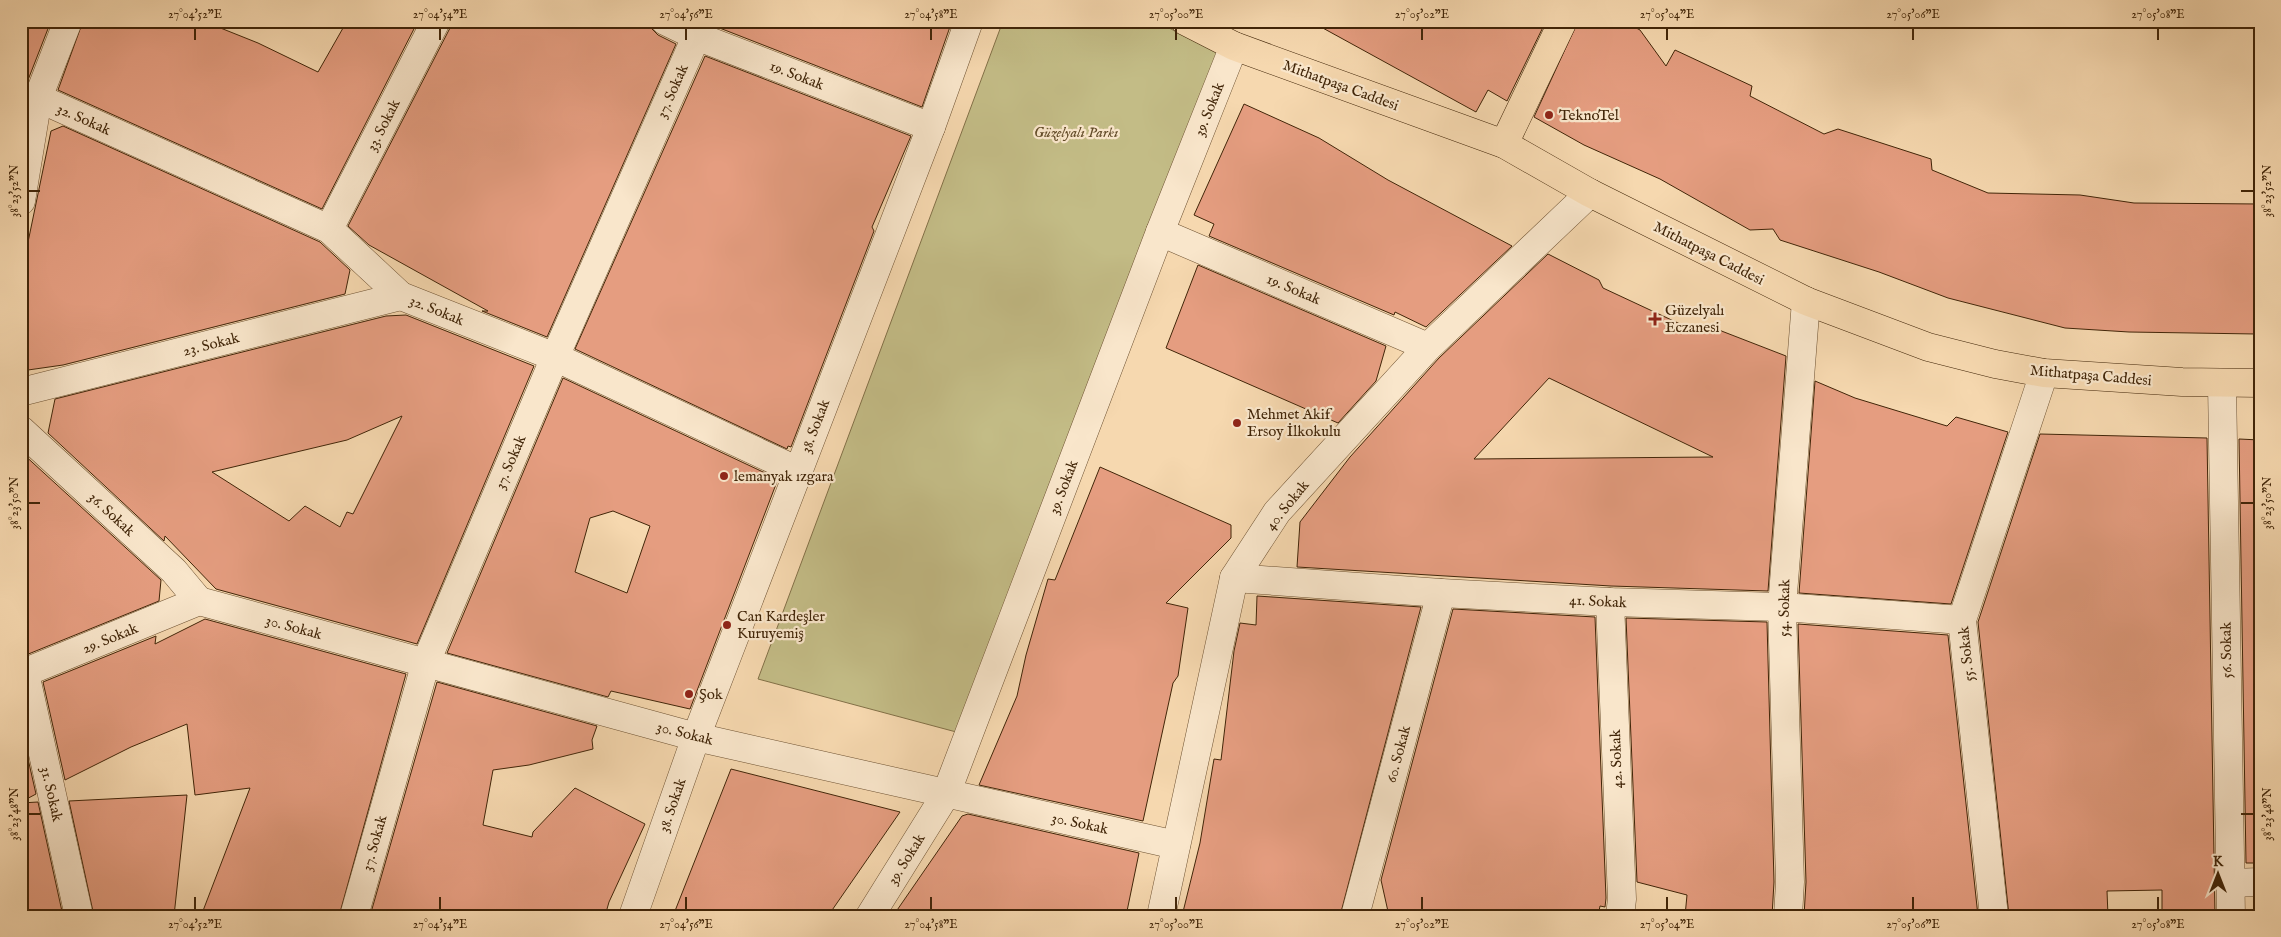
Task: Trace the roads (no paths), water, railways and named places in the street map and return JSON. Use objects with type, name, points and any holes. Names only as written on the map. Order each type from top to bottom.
[{"type":"main road","name":"Mithatpaşa Caddesi","points":[[1185,21],[1234,46],[1504,144],[1590,193],[1806,301],[1928,347],[1995,364],[2044,373],[2222,384],[2260,383]]},
{"type":"main road","points":[[1504,144],[1563,21]]},
{"type":"street","points":[[21,201],[30,101],[68,21]]},
{"type":"street","name":"33. Sokak","points":[[329,229],[436,21]]},
{"type":"street","name":"19. Sokak","points":[[664,21],[699,29],[931,127]]},
{"type":"street","name":"38. Sokak","points":[[633,916],[696,737],[931,127],[969,21]]},
{"type":"street","name":"37. Sokak","points":[[354,916],[426,662],[555,357],[699,29]]},
{"type":"street","name":"39. Sokak","points":[[870,916],[946,794],[1160,232],[1234,46]]},
{"type":"street","name":"32. Sokak","points":[[30,101],[329,229],[401,296],[555,357],[798,471]]},
{"type":"street","name":"40. Sokak","points":[[1161,916],[1234,578],[1277,512],[1428,347],[1590,193]]},
{"type":"street","name":"19. Sokak","points":[[1160,232],[1428,347]]},
{"type":"street","name":"23. Sokak","points":[[21,392],[401,296]]},
{"type":"street","name":"54. Sokak","points":[[1788,916],[1790,882],[1782,607],[1806,301]]},
{"type":"street","name":"55. Sokak","points":[[1994,916],[1962,620],[2044,373]]},
{"type":"street","name":"56. Sokak","points":[[2222,384],[2231,916]]},
{"type":"street","name":"36. Sokak","points":[[21,430],[174,571],[199,601]]},
{"type":"street","name":"41. Sokak","points":[[1234,578],[1441,593],[1610,602],[1782,607],[1962,620]]},
{"type":"street","name":"60. Sokak","points":[[1356,916],[1441,593]]},
{"type":"street","name":"30. Sokak","points":[[199,601],[696,737],[1176,845]]},
{"type":"street","name":"29. Sokak","points":[[23,674],[199,601]]},
{"type":"street","name":"42. Sokak","points":[[1610,602],[1622,899],[1620,916]]},
{"type":"street","name":"31. Sokak","points":[[23,674],[79,916]]},
{"type":"street","points":[[2231,883],[2260,882]]},
{"type":"place","name":"TeknoTel","points":[[1549,115]]},
{"type":"place","name":"Güzelyalı Eczanesi","points":[[1655,319]]},
{"type":"place","name":"Mehmet Akif Ersoy İlkokulu","points":[[1237,423]]},
{"type":"place","name":"lemanyak ızgara","points":[[724,476]]},
{"type":"place","name":"Can Kardeşler Kuruyemiş","points":[[727,625]]},
{"type":"place","name":"Şok","points":[[689,694]]},
{"type":"park label","name":"Güzelyalı Parkı","points":[[1076,132]]}]
